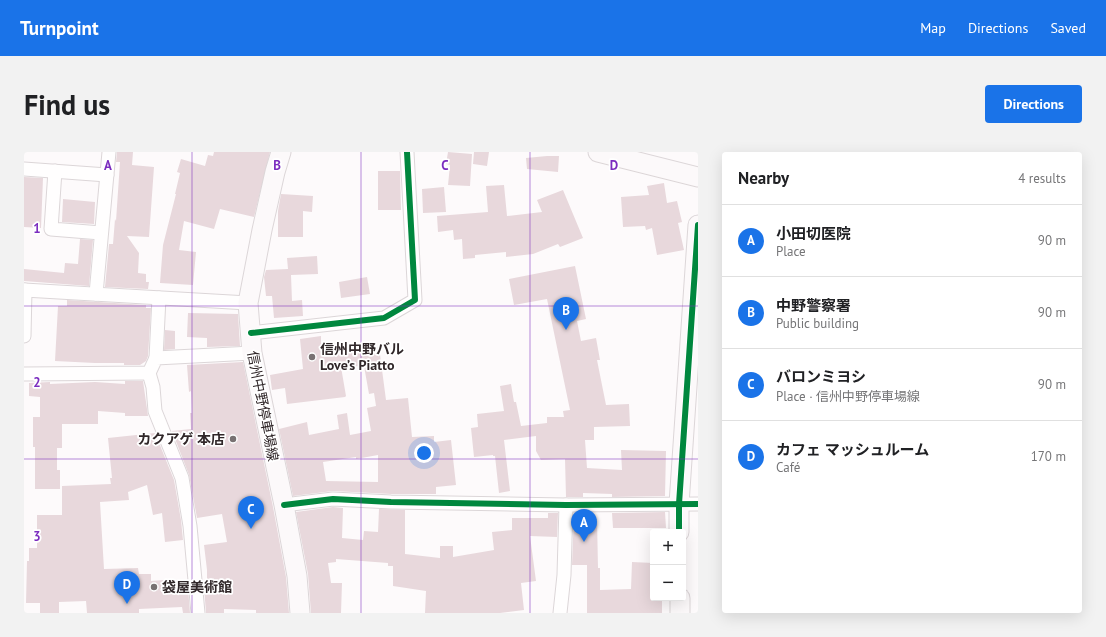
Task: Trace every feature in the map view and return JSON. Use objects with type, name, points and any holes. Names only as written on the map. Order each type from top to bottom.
[{"type":"main road","name":"信州中野停車場線","points":[[281,152],[266,215],[248,303],[252,353],[284,505],[296,576],[300,613]]},
{"type":"main road","points":[[598,152],[698,177]]},
{"type":"main road","points":[[679,529],[679,504],[698,225]]},
{"type":"main road","points":[[680,601],[680,613]]},
{"type":"street","points":[[96,294],[109,152]]},
{"type":"street","points":[[251,333],[384,318],[415,300],[407,152]]},
{"type":"street","points":[[24,169],[107,175]]},
{"type":"street","points":[[55,171],[50,229],[101,233]]},
{"type":"street","points":[[24,336],[25,290],[248,303]]},
{"type":"street","points":[[159,298],[156,358],[149,373],[153,387],[155,411],[182,478],[190,526],[198,613]]},
{"type":"street","points":[[156,358],[252,353]]},
{"type":"street","points":[[24,374],[149,373]]},
{"type":"street","points":[[284,505],[333,499],[390,502],[566,505],[698,504]]},
{"type":"street","points":[[560,613],[564,576],[566,505]]},
{"type":"building","points":[[117,152],[133,152],[132,165],[154,167],[149,237],[127,236],[139,253],[138,273],[146,274],[146,282],[149,282],[148,289],[105,287],[109,244],[113,244],[115,219],[116,221],[120,162],[116,162]]},
{"type":"building","points":[[214,152],[270,152],[254,217],[220,209],[214,229],[184,221],[179,250],[196,252],[193,285],[160,283],[163,245],[176,194],[180,173],[177,172],[181,159],[205,166],[208,155],[213,156]]},
{"type":"building","points":[[448,152],[472,154],[470,186],[448,185],[450,165],[446,164]]},
{"type":"building","points":[[474,152],[489,152],[487,166],[473,164]]},
{"type":"building","points":[[559,156],[558,172],[527,169],[526,158]]},
{"type":"building","points":[[378,171],[400,171],[401,210],[378,210]]},
{"type":"building","points":[[24,177],[43,178],[41,228],[24,227]]},
{"type":"building","points":[[664,183],[667,203],[677,201],[682,222],[678,223],[684,250],[657,255],[652,228],[646,230],[645,226],[623,227],[621,197],[649,195],[647,186]]},
{"type":"building","points":[[504,185],[507,216],[542,212],[537,200],[563,190],[583,238],[560,247],[558,244],[533,254],[506,257],[506,252],[475,255],[475,258],[463,259],[462,239],[454,240],[453,230],[438,232],[437,216],[488,212],[486,186]]},
{"type":"building","points":[[444,187],[446,212],[423,213],[422,189]]},
{"type":"building","points":[[281,194],[313,196],[312,212],[303,211],[303,237],[278,237],[278,211]]},
{"type":"building","points":[[63,199],[95,202],[94,224],[62,222]]},
{"type":"building","points":[[80,239],[93,240],[89,286],[24,281],[24,269],[64,273],[65,263],[78,264]]},
{"type":"building","points":[[317,256],[318,274],[291,275],[292,301],[302,300],[303,316],[274,318],[272,296],[266,296],[264,277],[266,270],[288,269],[287,258]]},
{"type":"building","points":[[575,266],[586,319],[577,321],[581,341],[596,338],[600,360],[597,360],[606,405],[629,404],[630,426],[594,427],[594,440],[585,440],[587,468],[622,470],[621,450],[666,451],[665,496],[612,497],[612,494],[583,493],[583,497],[566,497],[565,459],[541,460],[536,451],[536,436],[504,440],[510,491],[499,493],[495,456],[474,457],[471,428],[478,427],[477,414],[504,411],[500,386],[511,384],[514,402],[516,402],[521,426],[547,423],[547,417],[564,417],[563,411],[570,410],[547,299],[514,305],[509,279]]},
{"type":"building","points":[[367,277],[370,294],[341,298],[339,282]]},
{"type":"building","points":[[67,300],[146,305],[146,308],[151,308],[148,356],[146,361],[140,365],[124,365],[124,363],[55,361],[58,306],[67,306]]},
{"type":"building","points":[[188,313],[238,314],[240,346],[207,347],[207,338],[187,337]]},
{"type":"building","points":[[165,330],[175,331],[175,349],[164,350]]},
{"type":"building","points":[[321,336],[321,344],[345,343],[345,352],[379,347],[386,400],[408,398],[412,437],[434,436],[434,442],[451,440],[456,485],[436,487],[436,494],[391,494],[333,491],[293,496],[279,429],[307,422],[309,435],[339,429],[337,415],[347,413],[350,435],[371,431],[367,408],[376,406],[374,393],[369,394],[364,366],[341,367],[345,397],[287,404],[285,388],[272,390],[270,375],[303,369],[300,339]],"holes":[[[378,455],[378,482],[326,481],[323,462]]]},
{"type":"building","points":[[243,362],[286,577],[289,613],[256,613],[256,610],[224,609],[224,613],[206,613],[204,587],[207,587],[207,570],[204,545],[227,542],[222,514],[197,518],[189,475],[172,431],[191,429],[191,391],[189,392],[187,365]]},
{"type":"building","points":[[125,381],[143,381],[148,416],[125,416],[125,413],[98,411],[98,424],[62,424],[62,448],[57,448],[57,470],[60,470],[60,489],[35,489],[33,417],[40,417],[40,397],[29,396],[29,383],[50,382],[50,384],[95,382],[125,384]]},
{"type":"building","points":[[155,433],[174,480],[183,540],[165,542],[162,513],[153,515],[147,485],[128,492],[129,500],[100,502],[104,569],[138,568],[139,574],[151,574],[151,581],[164,580],[165,589],[188,588],[190,613],[183,613],[182,607],[139,609],[139,613],[87,613],[86,601],[59,602],[59,613],[40,613],[40,603],[26,603],[27,561],[29,561],[29,548],[37,548],[37,515],[62,515],[62,486],[111,484],[110,478],[112,478],[108,438]]},
{"type":"building","points":[[333,507],[343,508],[342,538],[363,540],[364,531],[378,532],[379,509],[405,510],[405,554],[440,558],[440,546],[453,546],[453,557],[494,550],[492,532],[512,530],[512,518],[548,518],[548,513],[558,513],[557,537],[530,536],[536,581],[521,583],[524,610],[500,613],[425,613],[426,591],[393,586],[393,566],[388,566],[388,563],[336,559],[336,562],[328,563],[331,583],[342,583],[341,613],[311,613],[308,574],[296,512]]},
{"type":"building","points":[[665,512],[666,528],[613,528],[612,513]]},
{"type":"building","points":[[574,513],[584,513],[584,519],[597,519],[600,590],[631,589],[632,562],[650,563],[650,601],[662,601],[662,613],[587,613],[587,565],[572,565]]},
{"type":"cycle path","points":[[251,333],[384,318],[415,300],[407,152]]},
{"type":"cycle path","points":[[679,529],[679,504],[698,225]]},
{"type":"cycle path","points":[[284,505],[333,499],[391,502],[566,505],[698,504]]},
{"type":"place","name":"中野警察署","points":[[566,330]]},
{"type":"place","name":"信州中野バル Love’s Piatto","points":[[312,357]]},
{"type":"place","name":"カクアゲ 本店","points":[[233,439]]},
{"type":"place","name":"バロンミヨシ","points":[[251,529]]},
{"type":"place","name":"小田切医院","points":[[584,542]]},
{"type":"place","name":"袋屋美術館","points":[[154,587]]},
{"type":"place","name":"カフェ マッシュルーム","points":[[127,604]]}]
